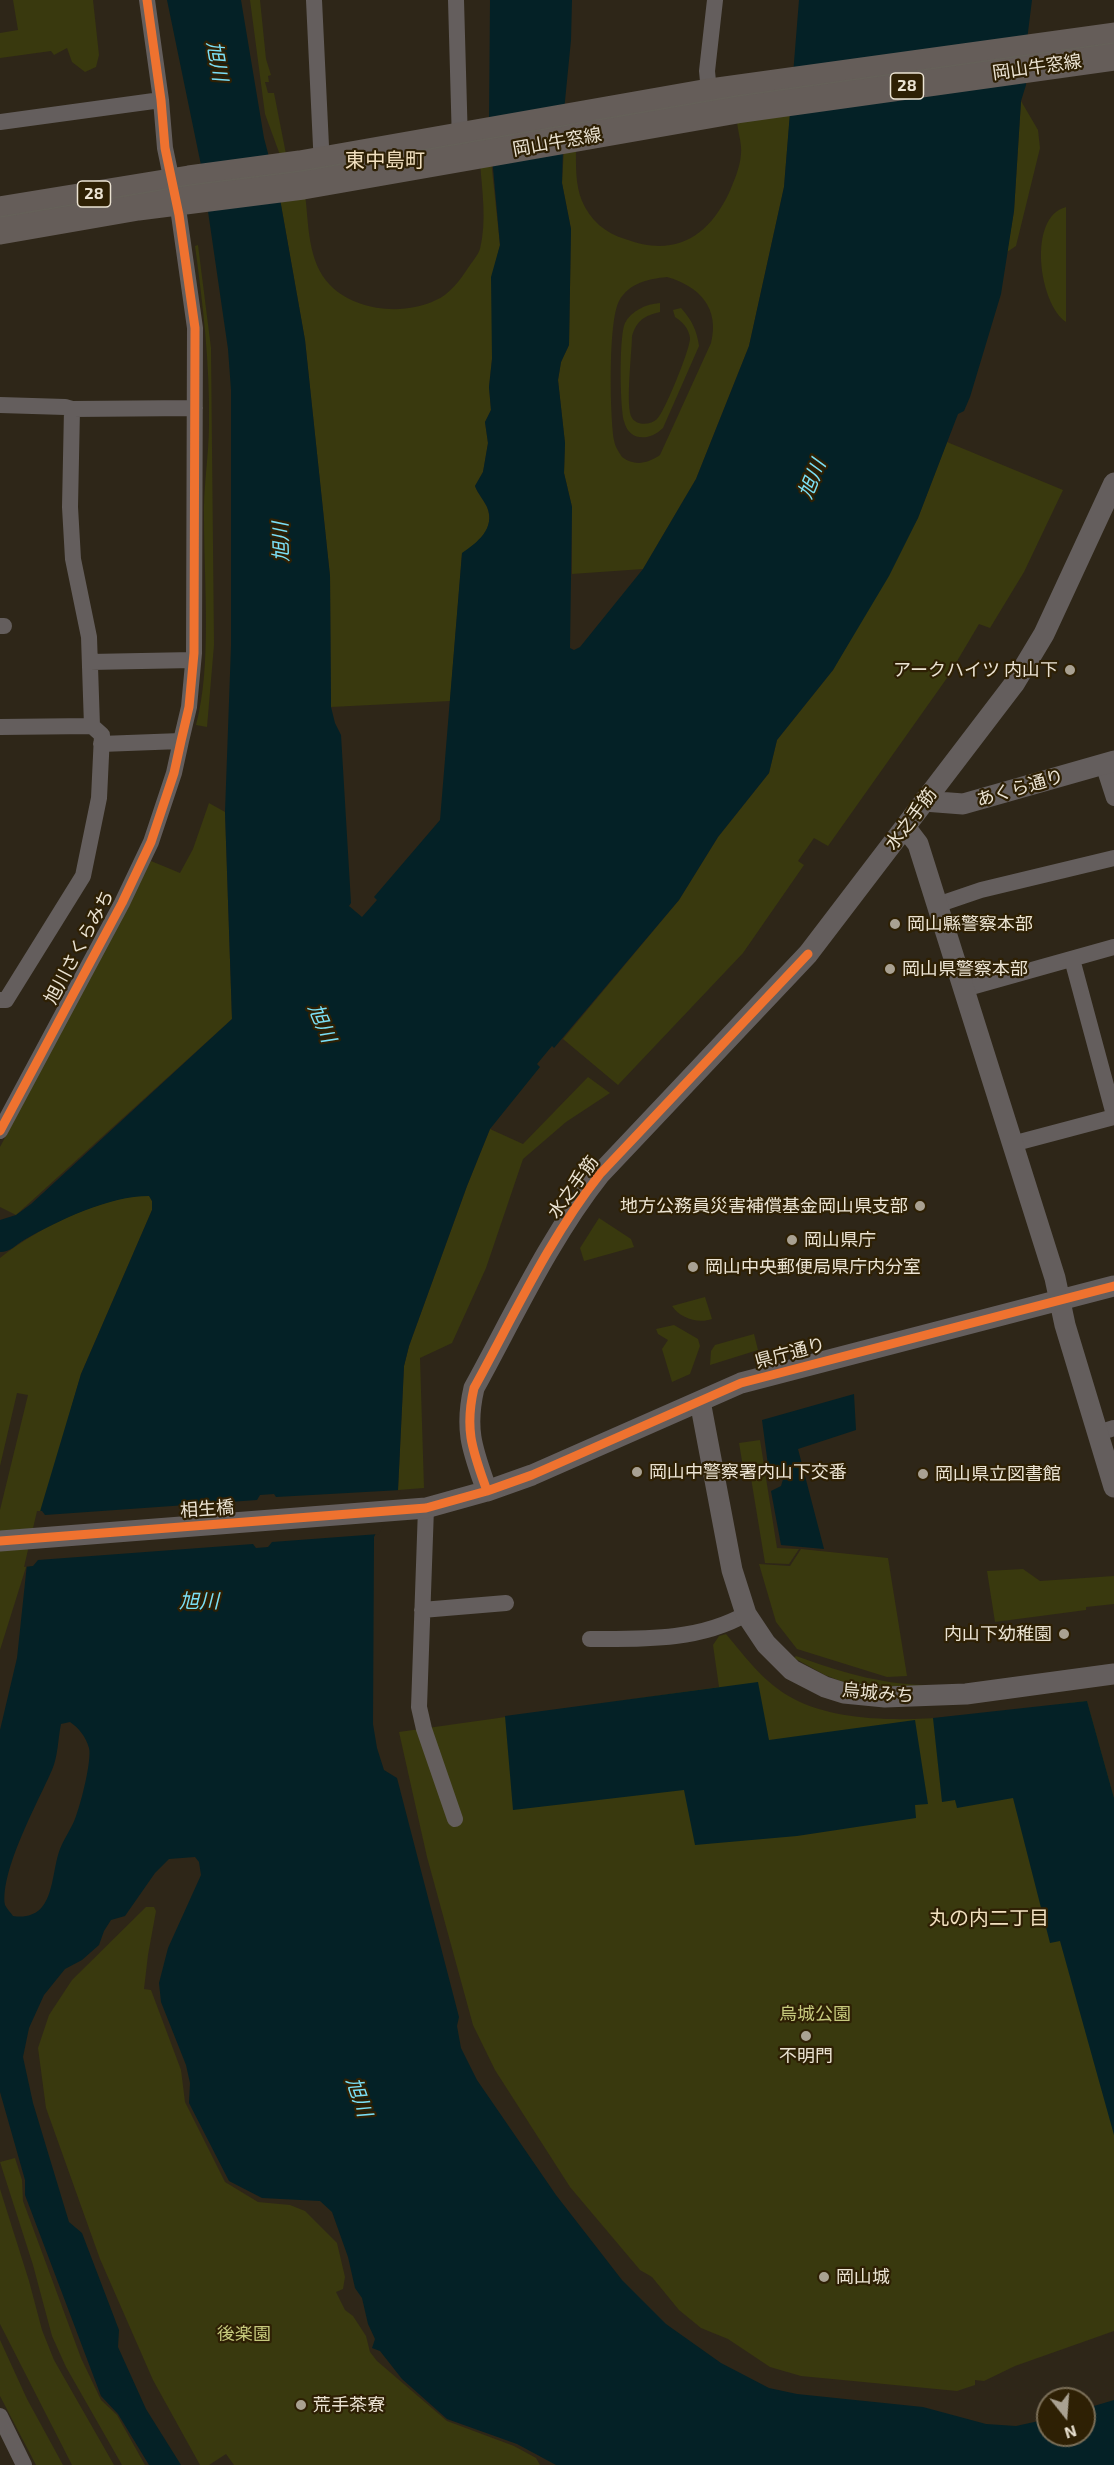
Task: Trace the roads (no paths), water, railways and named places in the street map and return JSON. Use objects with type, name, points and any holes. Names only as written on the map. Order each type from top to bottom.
[{"type":"main road","name":"岡山牛窓線","points":[[0,231],[312,173],[737,99],[1077,52],[1114,36]]},
{"type":"main road","name":"岡山牛窓線","points":[[1077,52],[1114,57]]},
{"type":"main road","name":"岡山牛窓線","points":[[576,126],[709,93],[737,99]]},
{"type":"main road","name":"岡山牛窓線","points":[[0,210],[182,198]]},
{"type":"street","name":"旭川さくらみち","points":[[0,1131],[122,903],[151,842],[174,773],[189,707],[193,660],[195,328],[182,198],[165,148],[161,100],[147,0]]},
{"type":"street","points":[[312,173],[314,0]]},
{"type":"street","points":[[456,0],[467,146]]},
{"type":"street","points":[[709,93],[707,71],[715,0]]},
{"type":"street","points":[[0,122],[161,100]]},
{"type":"street","points":[[0,405],[72,409],[195,408]]},
{"type":"street","points":[[72,409],[70,475],[74,559],[87,620],[92,726]]},
{"type":"street","name":"水之手筋","points":[[487,1491],[470,1435],[469,1412],[474,1388],[557,1237],[585,1193],[808,954],[1014,684],[1044,634],[1114,483]]},
{"type":"street","points":[[90,662],[193,660]]},
{"type":"street","points":[[0,727],[92,726],[102,735],[99,798],[83,876],[6,1000],[0,1000]]},
{"type":"street","points":[[101,744],[181,741]]},
{"type":"street","points":[[1109,762],[1114,798]]},
{"type":"street","name":"あくら通り","points":[[924,801],[963,804],[1109,762]]},
{"type":"street","points":[[905,827],[918,844],[1055,1278],[1065,1325],[1106,1430],[1114,1487]]},
{"type":"street","points":[[937,905],[981,890],[1114,858]]},
{"type":"street","points":[[964,989],[1114,947]]},
{"type":"street","points":[[1012,1144],[1114,1116],[1072,959]]},
{"type":"street","name":"県庁通り","points":[[487,1491],[532,1475],[741,1383],[1114,1286]]},
{"type":"street","name":"烏城みち","points":[[700,1401],[732,1570],[746,1614],[753,1627],[780,1660],[806,1678],[844,1693],[885,1697],[932,1697],[980,1693],[1114,1674]]},
{"type":"street","name":"相生橋","points":[[0,1541],[422,1509],[487,1491]]},
{"type":"street","points":[[422,1509],[419,1707],[424,1729],[455,1819]]},
{"type":"street","points":[[422,1610],[506,1603]]},
{"type":"street","points":[[590,1639],[644,1639],[702,1632],[727,1625],[746,1614]]},
{"type":"street","points":[[0,2416],[24,2465]]},
{"type":"water","name":"旭川","points":[[167,0],[241,0],[264,138],[280,199],[305,340],[330,576],[331,707],[341,735],[351,903],[349,906],[362,917],[377,900],[374,897],[440,820],[462,553],[479,540],[489,522],[487,507],[475,486],[483,472],[488,443],[485,422],[491,410],[489,387],[492,359],[491,277],[500,245],[489,124],[490,0],[572,0],[571,40],[564,111],[562,183],[571,229],[569,345],[561,362],[558,380],[565,443],[564,473],[572,507],[570,648],[574,650],[580,647],[643,569],[696,479],[749,346],[784,187],[799,0],[1032,0],[1027,40],[1026,85],[1021,101],[1014,211],[1001,294],[970,397],[964,411],[958,414],[918,518],[889,576],[833,670],[777,740],[769,773],[718,837],[679,900],[554,1048],[552,1046],[537,1064],[540,1067],[490,1129],[467,1186],[409,1346],[404,1366],[398,1490],[374,1537],[373,1724],[384,1770],[397,1778],[459,2017],[457,2026],[461,2048],[477,2080],[556,2195],[622,2280],[666,2324],[721,2363],[769,2388],[797,2394],[923,2407],[986,2424],[1016,2426],[1036,2422],[1036,2447],[1096,2447],[1096,2405],[1114,2400],[1114,2465],[556,2465],[517,2444],[447,2419],[402,2379],[380,2351],[372,2348],[375,2339],[368,2324],[362,2298],[355,2288],[348,2257],[332,2212],[320,2201],[262,2198],[229,2181],[189,2103],[190,2083],[186,2065],[161,2002],[159,1983],[168,1948],[201,1875],[199,1862],[195,1857],[169,1859],[155,1873],[125,1916],[111,1920],[99,1945],[82,1960],[65,1969],[44,1995],[29,2028],[23,2057],[33,2103],[69,2222],[82,2233],[119,2330],[118,2347],[146,2409],[181,2465],[149,2465],[118,2414],[101,2396],[25,2195],[25,2180],[0,2092],[0,1730],[17,1658],[27,1564],[41,1508],[81,1374],[152,1210],[152,1201],[149,1196],[134,1197],[101,1205],[68,1217],[4,1252],[0,1252],[0,1220],[16,1215],[31,1204],[232,1019],[225,812],[231,646],[231,390],[228,349],[202,170]],"holes":[[[70,1722],[79,1730],[90,1754],[86,1782],[78,1810],[60,1849],[49,1895],[37,1912],[27,1916],[13,1916],[5,1905],[5,1891],[14,1856],[54,1765],[61,1724]]]},
{"type":"water","points":[[854,1394],[856,1430],[798,1449],[824,1549],[781,1545],[771,1491],[781,1486],[784,1476],[779,1467],[768,1465],[762,1420]]},
{"type":"water","points":[[758,1682],[769,1740],[915,1720],[928,1804],[915,1805],[916,1818],[797,1836],[695,1845],[684,1790],[513,1810],[505,1716]]},
{"type":"water","points":[[1087,1701],[1114,1798],[1114,2135],[1060,1941],[1050,1943],[1013,1798],[957,1808],[955,1800],[942,1802],[933,1718]]},
{"type":"tram line","points":[[0,217],[190,185],[301,171],[737,96],[1114,43]]},
{"type":"place","name":"アークハイツ 内山下","points":[[1070,670]]},
{"type":"place","name":"岡山縣警察本部","points":[[895,924]]},
{"type":"place","name":"岡山県警察本部","points":[[890,969]]},
{"type":"place","name":"地方公務員災害補償基金岡山県支部","points":[[920,1206]]},
{"type":"place","name":"岡山県庁","points":[[792,1240]]},
{"type":"place","name":"岡山中央郵便局県庁内分室","points":[[693,1267]]},
{"type":"place","name":"岡山中警察署内山下交番","points":[[637,1472]]},
{"type":"place","name":"岡山県立図書館","points":[[923,1474]]},
{"type":"place","name":"内山下幼稚園","points":[[1064,1634]]},
{"type":"place","name":"不明門","points":[[806,2036]]},
{"type":"place","name":"岡山城","points":[[824,2277]]},
{"type":"place","name":"荒手茶寮","points":[[301,2405]]},
{"type":"district","name":"東中島町","points":[[385,160]]},
{"type":"district","name":"丸の内二丁目","points":[[989,1918]]},
{"type":"park label","name":"烏城公園","points":[[815,2014]]},
{"type":"park label","name":"後楽園","points":[[244,2334]]}]
